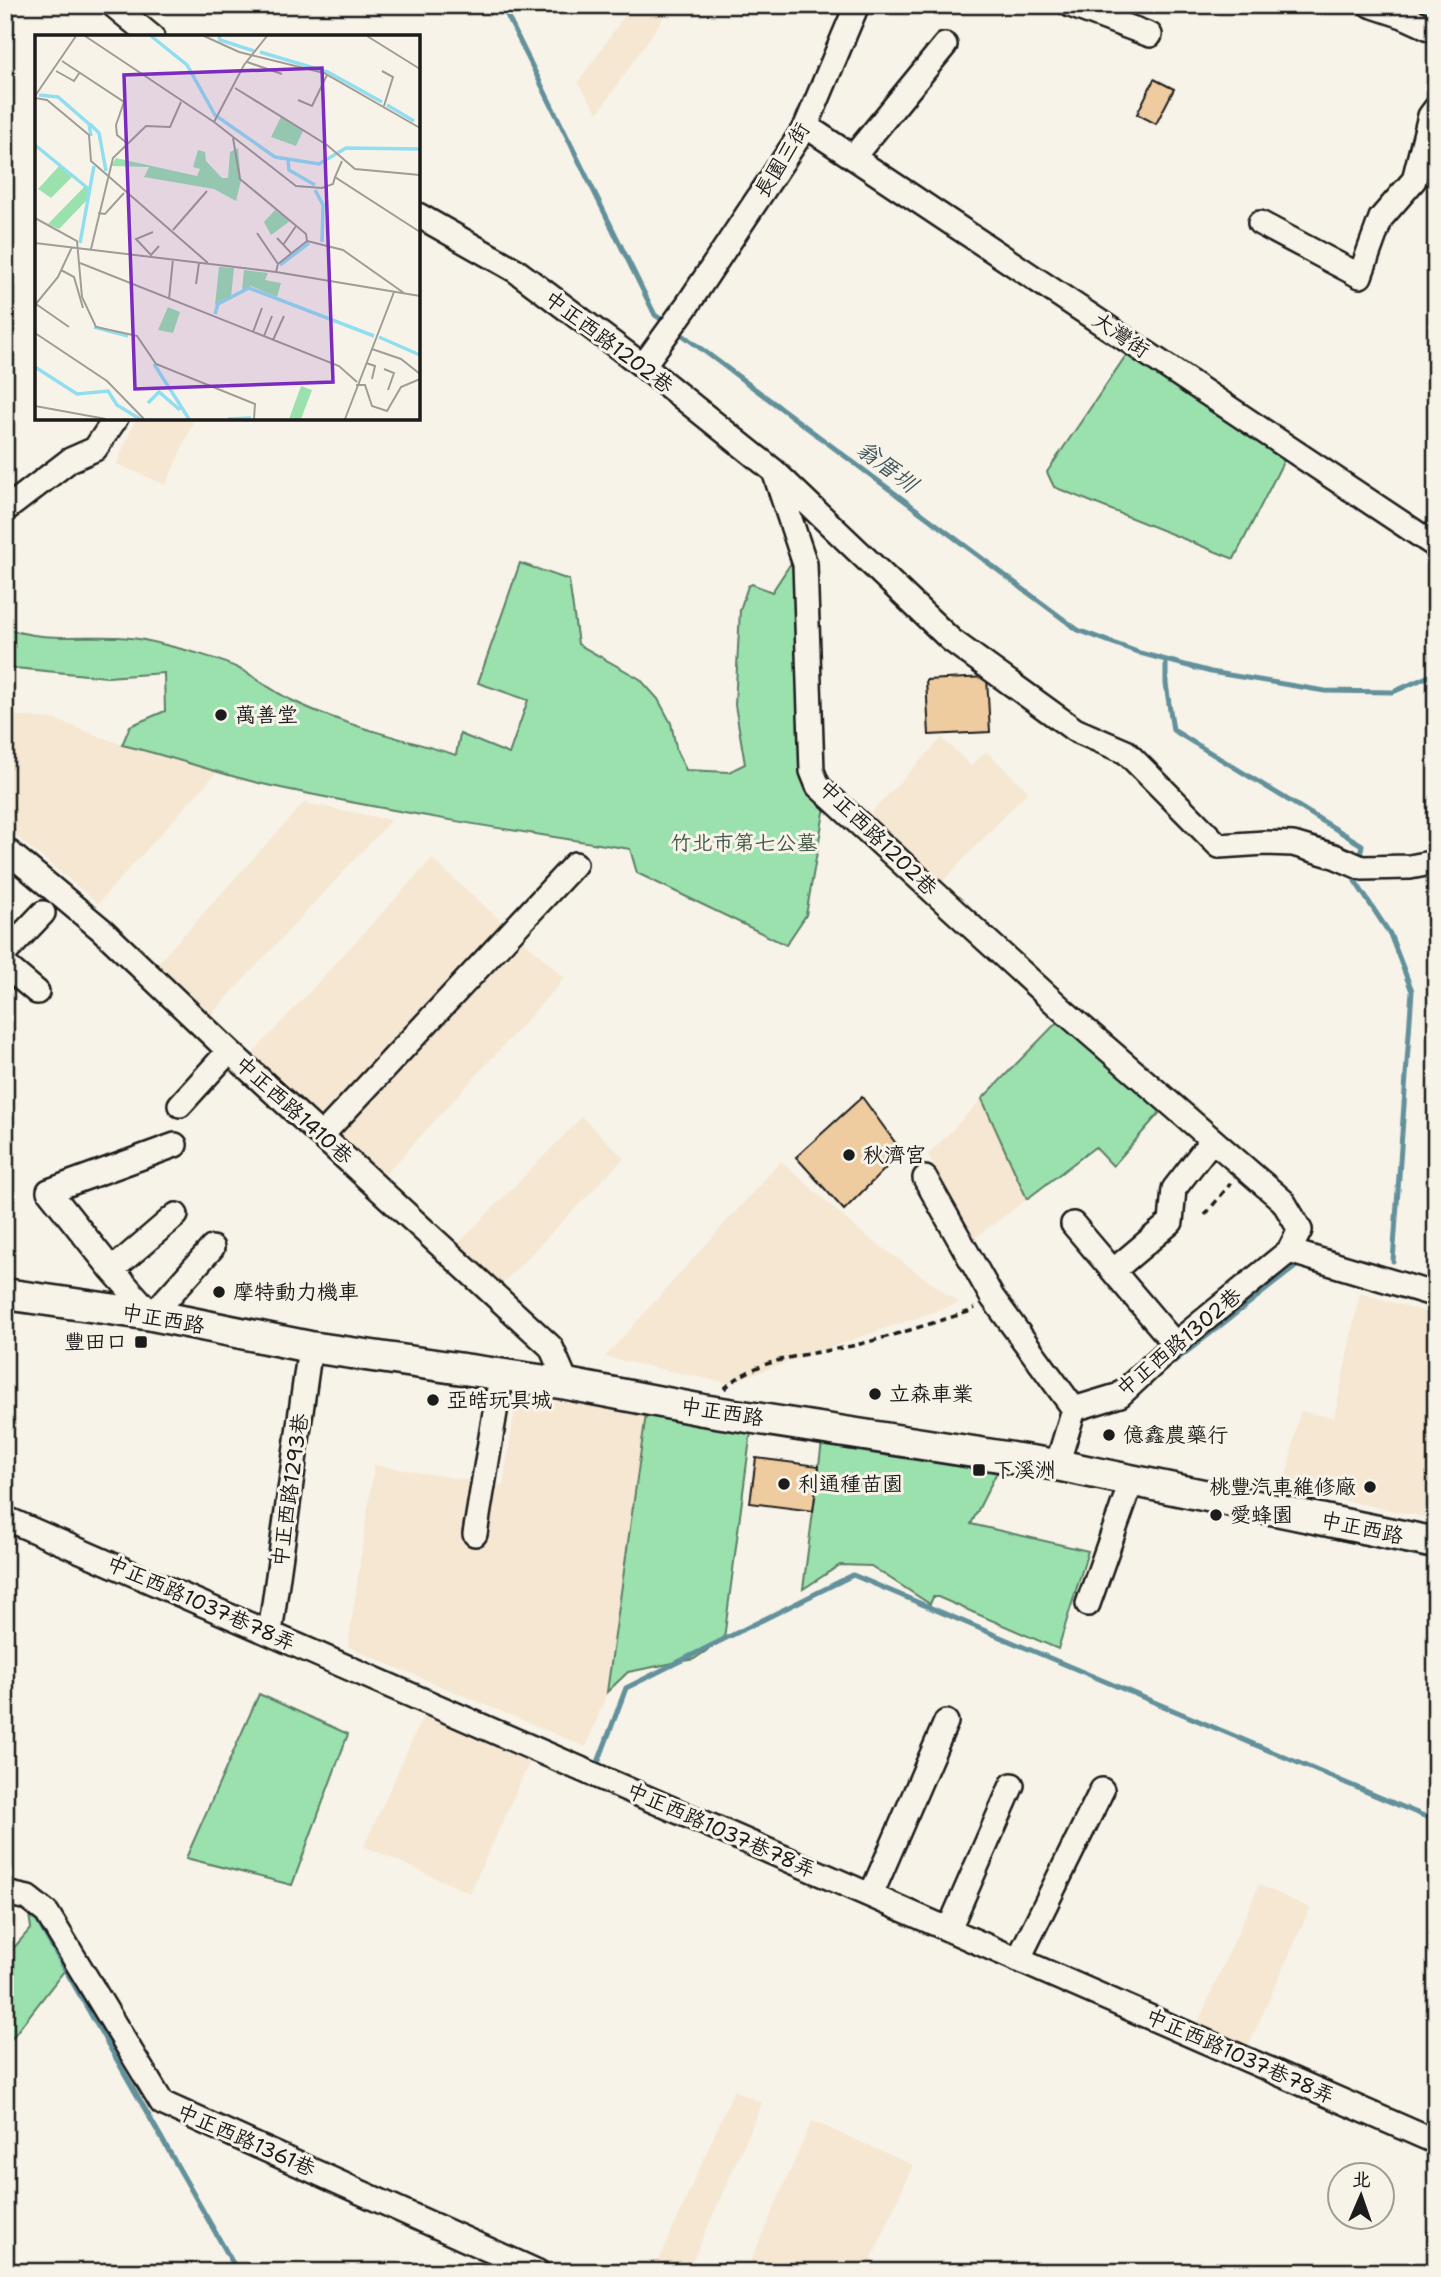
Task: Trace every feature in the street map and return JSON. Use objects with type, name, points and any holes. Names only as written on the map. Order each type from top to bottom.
[{"type":"main road","name":"中正西路","points":[[5,1294],[152,1315],[310,1348],[567,1384],[703,1410],[1057,1465],[1436,1543]]},
{"type":"street","points":[[113,5],[150,35]]},
{"type":"street","name":"長園三街","points":[[643,366],[688,304],[806,126],[857,5]]},
{"type":"street","points":[[1070,5],[1150,35]]},
{"type":"street","points":[[1370,5],[1436,30]]},
{"type":"street","points":[[854,156],[945,45]]},
{"type":"street","points":[[1260,223],[1360,276],[1381,218],[1414,180],[1430,116],[1436,108]]},
{"type":"street","name":"大灣街","points":[[806,126],[1436,546]]},
{"type":"street","name":"中正西路1202巷","points":[[420,216],[515,270],[643,366],[774,471],[805,564],[812,771],[818,786],[1066,1013],[1283,1201],[1300,1230],[1289,1251]]},
{"type":"street","points":[[9,502],[70,460],[96,449],[115,420]]},
{"type":"street","points":[[774,471],[951,640],[1075,730],[1126,752],[1219,846],[1293,844],[1334,856],[1362,868],[1410,867],[1436,862]]},
{"type":"street","name":"中正西路1410巷","points":[[5,849],[102,930],[229,1051],[551,1347],[567,1384]]},
{"type":"street","points":[[322,1135],[575,864]]},
{"type":"street","points":[[5,953],[43,913]]},
{"type":"street","points":[[5,965],[37,992]]},
{"type":"street","points":[[180,1105],[229,1051]]},
{"type":"street","points":[[1113,1270],[1171,1222],[1174,1189],[1212,1140]]},
{"type":"street","points":[[175,1145],[49,1191],[152,1315],[212,1248]]},
{"type":"street","points":[[925,1178],[992,1297],[1074,1409],[1057,1465]]},
{"type":"street","points":[[112,1270],[176,1215]]},
{"type":"street","points":[[1073,1224],[1175,1344]]},
{"type":"street","points":[[1289,1251],[1436,1295]]},
{"type":"street","name":"中正西路1302巷","points":[[1074,1409],[1120,1395],[1175,1344],[1289,1251]]},
{"type":"street","name":"中正西路1293巷","points":[[270,1633],[310,1348]]},
{"type":"street","points":[[475,1534],[500,1376]]},
{"type":"street","points":[[1088,1604],[1132,1480]]},
{"type":"street","name":"中正西路1037巷78弄","points":[[5,1518],[1436,2142]]},
{"type":"street","points":[[871,1895],[946,1722]]},
{"type":"street","points":[[949,1929],[1012,1785]]},
{"type":"street","points":[[1018,1960],[1102,1790]]},
{"type":"street","name":"中正西路1361巷","points":[[5,1893],[28,1898],[47,1913],[162,2102],[538,2272]]},
{"type":"path","points":[[1205,1215],[1244,1167]]},
{"type":"path","points":[[703,1410],[729,1384],[754,1369],[928,1325],[968,1312],[992,1297]]},
{"type":"shaded area","points":[[632,5],[672,5],[598,113],[578,83]]},
{"type":"shaded area","points":[[135,420],[194,420],[166,485],[117,464]]},
{"type":"shaded area","points":[[5,715],[54,719],[122,745],[216,773],[98,903],[5,827]]},
{"type":"shaded area","points":[[942,738],[971,766],[986,751],[1028,791],[942,882],[870,814]]},
{"type":"shaded area","points":[[304,803],[391,820],[211,1015],[157,964]]},
{"type":"shaded area","points":[[432,859],[565,978],[384,1176],[252,1054]]},
{"type":"shaded area","points":[[982,1099],[1027,1199],[971,1241],[928,1155]]},
{"type":"shaded area","points":[[582,1117],[624,1158],[497,1289],[454,1248]]},
{"type":"shaded area","points":[[781,1161],[857,1229],[959,1303],[727,1383],[605,1357]]},
{"type":"shaded area","points":[[1360,1293],[1436,1315],[1436,1466],[1425,1517],[1284,1488],[1300,1411],[1334,1418]]},
{"type":"shaded area","points":[[517,1396],[646,1414],[607,1692],[586,1747],[348,1647],[374,1465],[503,1486]]},
{"type":"shaded area","points":[[428,1705],[534,1752],[470,1893],[364,1846]]},
{"type":"shaded area","points":[[1259,1885],[1310,1908],[1246,2051],[1195,2029]]},
{"type":"shaded area","points":[[734,2090],[762,2103],[688,2272],[654,2272]]},
{"type":"shaded area","points":[[812,2121],[913,2165],[866,2272],[746,2272]]},
{"type":"green space","points":[[1131,348],[1287,454],[1234,559],[1054,487],[1047,472]]},
{"type":"green space","name":"竹北市第七公墓","points":[[795,557],[819,714],[826,801],[806,915],[786,945],[637,873],[630,849],[448,820],[312,794],[249,781],[122,745],[130,726],[165,711],[164,673],[107,677],[5,667],[5,628],[41,636],[135,638],[222,662],[244,671],[283,696],[309,708],[371,730],[456,755],[460,734],[509,754],[528,700],[478,683],[520,563],[569,580],[578,644],[640,679],[658,699],[671,723],[677,752],[686,770],[729,772],[745,764],[735,705],[740,610],[748,586],[752,584],[772,592]]},
{"type":"green space","points":[[1064,1015],[1168,1103],[1113,1166],[1095,1147],[1027,1199],[982,1099]]},
{"type":"green space","points":[[646,1414],[751,1431],[724,1639],[694,1659],[628,1672],[607,1692]]},
{"type":"green space","points":[[822,1442],[998,1470],[971,1524],[1088,1551],[1058,1649],[938,1597],[933,1597],[930,1604],[871,1566],[840,1565],[803,1589]]},
{"type":"green space","points":[[259,1694],[348,1734],[292,1885],[186,1858]]},
{"type":"green space","points":[[27,1900],[74,1958],[5,2047],[5,1958],[31,1928]]},
{"type":"building","points":[[1154,79],[1174,89],[1156,124],[1137,114]]},
{"type":"building","points":[[987,677],[990,732],[929,735],[926,680]]},
{"type":"building","name":"秋濟宮","points":[[862,1097],[902,1152],[844,1210],[796,1157]]},
{"type":"building","name":"利通種苗園","points":[[756,1458],[819,1466],[813,1511],[750,1503]]},
{"type":"waterway","name":"翁厝圳","points":[[502,5],[655,315],[668,324]]},
{"type":"waterway","points":[[1412,5],[1436,13]]},
{"type":"waterway","name":"翁厝圳","points":[[676,330],[1078,630],[1140,653],[1211,672],[1325,691],[1393,692],[1436,673]]},
{"type":"waterway","points":[[1166,660],[1166,684],[1173,730],[1362,845],[1361,851]]},
{"type":"waterway","points":[[1355,881],[1390,934],[1412,991],[1393,1261]]},
{"type":"waterway","points":[[1157,1375],[1299,1264],[1302,1265]]},
{"type":"waterway","points":[[1295,1529],[1436,1559]]},
{"type":"waterway","points":[[599,1760],[626,1688],[853,1575],[1436,1821]]},
{"type":"waterway","points":[[33,1913],[238,2272]]},
{"type":"place","name":"萬善堂","points":[[221,715]]},
{"type":"place","name":"秋濟宮","points":[[849,1155]]},
{"type":"place","name":"摩特動力機車","points":[[219,1292]]},
{"type":"place","name":"豐田口","points":[[141,1342]]},
{"type":"place","name":"立森車業","points":[[875,1394]]},
{"type":"place","name":"亞皓玩具城","points":[[433,1400]]},
{"type":"place","name":"億鑫農藥行","points":[[1109,1435]]},
{"type":"place","name":"下溪洲","points":[[979,1470]]},
{"type":"place","name":"利通種苗園","points":[[784,1484]]},
{"type":"place","name":"桃豐汽車維修廠","points":[[1370,1487]]},
{"type":"place","name":"愛蜂園","points":[[1216,1515]]}]
